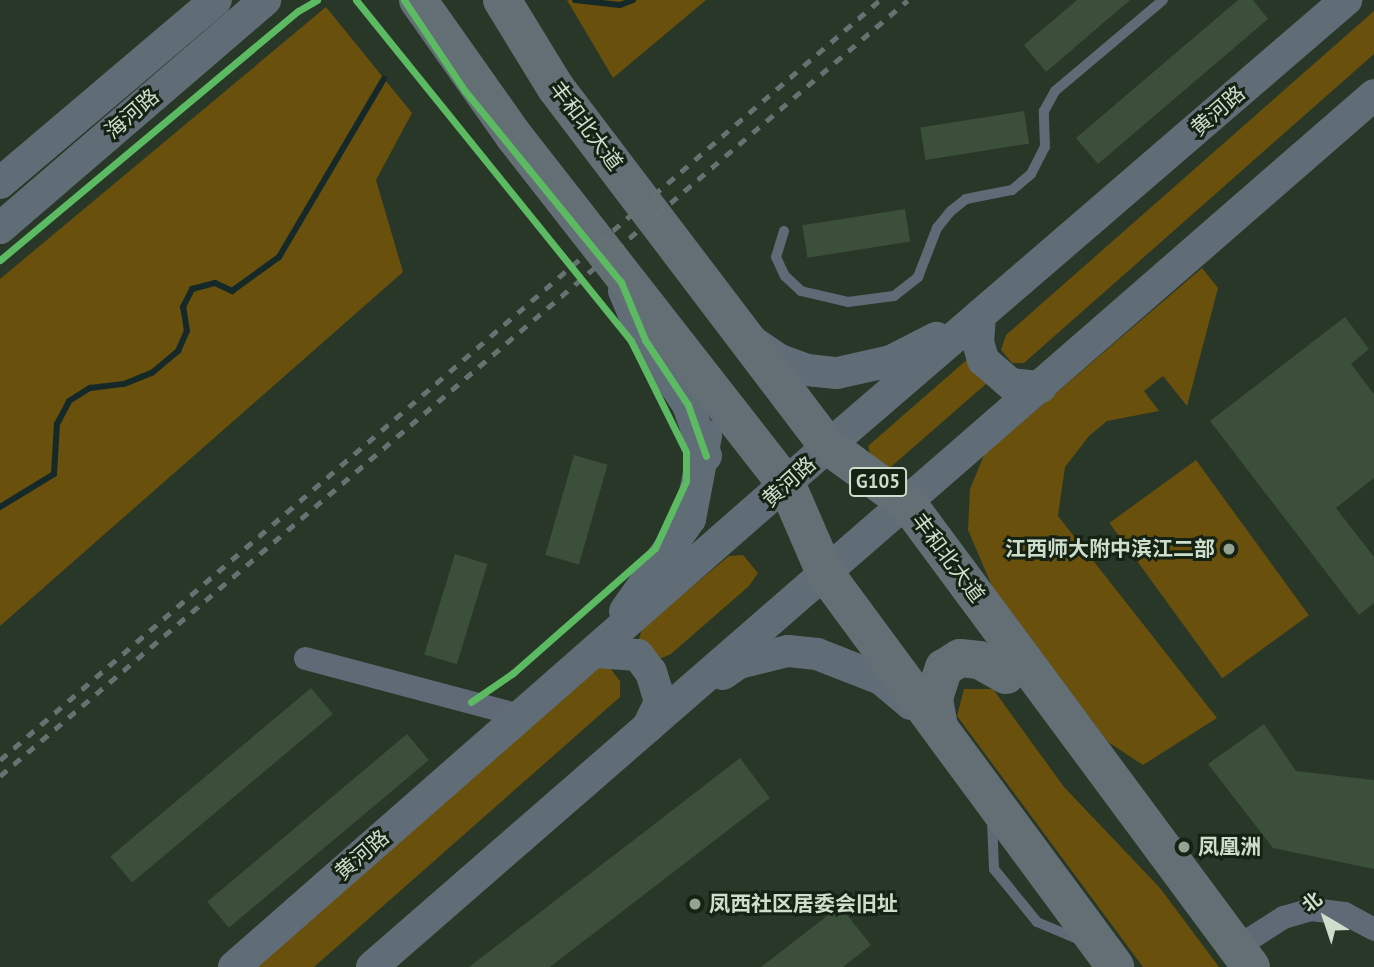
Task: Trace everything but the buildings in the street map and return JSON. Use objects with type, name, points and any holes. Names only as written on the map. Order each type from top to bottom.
[{"type":"highway","points":[[418,0],[514,136],[787,485],[825,573],[1109,958]]},
{"type":"highway","name":"丰和北大道","points":[[502,0],[556,88],[828,446],[900,511],[1244,957]]},
{"type":"highway","points":[[900,511],[1006,675],[1078,775],[1181,873]]},
{"type":"highway","points":[[939,727],[933,698],[944,668],[960,658],[969,659],[1006,675]]},
{"type":"main road","name":"海河路","points":[[0,184],[216,0]]},
{"type":"main road","name":"海河路","points":[[0,228],[265,0]]},
{"type":"main road","points":[[404,0],[465,91],[621,282],[645,340],[688,405],[706,456]]},
{"type":"main road","name":"黄河路","points":[[234,967],[1338,3]]},
{"type":"main road","points":[[387,963],[648,727],[900,511],[1374,95]]},
{"type":"main road","points":[[746,337],[780,360],[807,370],[837,373],[891,361],[981,315]]},
{"type":"main road","points":[[981,315],[978,342],[983,360],[1011,384],[1041,387]]},
{"type":"main road","points":[[648,727],[660,702],[651,672],[638,656],[596,652],[690,519],[706,456],[707,413],[695,368]]},
{"type":"main road","points":[[648,727],[740,663],[788,651],[817,654],[881,679],[939,727]]},
{"type":"street","points":[[306,658],[523,716]]},
{"type":"street","points":[[1244,957],[1283,917],[1311,909],[1344,913],[1374,929]]},
{"type":"lane","points":[[784,232],[776,257],[785,276],[801,291],[848,302],[894,296],[918,277],[937,228],[951,211],[966,199],[1012,190],[1031,174],[1045,148],[1044,111],[1055,91],[1163,0]]},
{"type":"shaded area","points":[[567,0],[706,0],[613,78]]},
{"type":"shaded area","points":[[326,7],[412,113],[376,180],[403,272],[0,626],[0,279]]},
{"type":"shaded area","points":[[1374,11],[1374,54],[1024,363],[1012,363],[1001,350],[1006,335]]},
{"type":"shaded area","points":[[1202,268],[1218,288],[1187,406],[1163,376],[1144,391],[1159,411],[1107,421],[1089,436],[1065,467],[1058,516],[1217,718],[1143,765],[1108,742],[992,586],[968,530],[970,489],[984,455]]},
{"type":"shaded area","points":[[970,357],[986,373],[986,384],[885,472],[871,457],[868,446]]},
{"type":"shaded area","points":[[1196,460],[1309,615],[1222,678],[1109,523]]},
{"type":"shaded area","points":[[743,555],[758,573],[749,586],[671,654],[657,660],[639,639],[642,628],[729,556]]},
{"type":"shaded area","points":[[596,666],[610,668],[620,681],[620,697],[314,967],[255,967]]},
{"type":"shaded area","points":[[964,689],[993,689],[1064,787],[1160,888],[1219,967],[1143,967],[957,716]]},
{"type":"waterway","points":[[575,0],[620,5],[633,0]]},
{"type":"waterway","points":[[0,507],[54,474],[57,424],[69,401],[90,388],[124,384],[153,372],[178,351],[187,331],[183,307],[192,289],[215,283],[232,291],[279,257],[384,79]]},
{"type":"railway","points":[[0,760],[880,0]]},
{"type":"railway","points":[[0,776],[908,0]]},
{"type":"cycle path","points":[[0,260],[298,11],[317,0]]},
{"type":"cycle path","points":[[356,0],[631,341],[686,452],[686,481],[655,548],[513,673],[471,702]]},
{"type":"cycle path","points":[[404,0],[465,91],[621,282],[645,340],[688,405],[706,456]]},
{"type":"place","name":"江西师大附中滨江二部","points":[[1229,549]]},
{"type":"place","name":"凤凰洲","points":[[1184,847]]},
{"type":"place","name":"凤西社区居委会旧址","points":[[695,904]]}]
